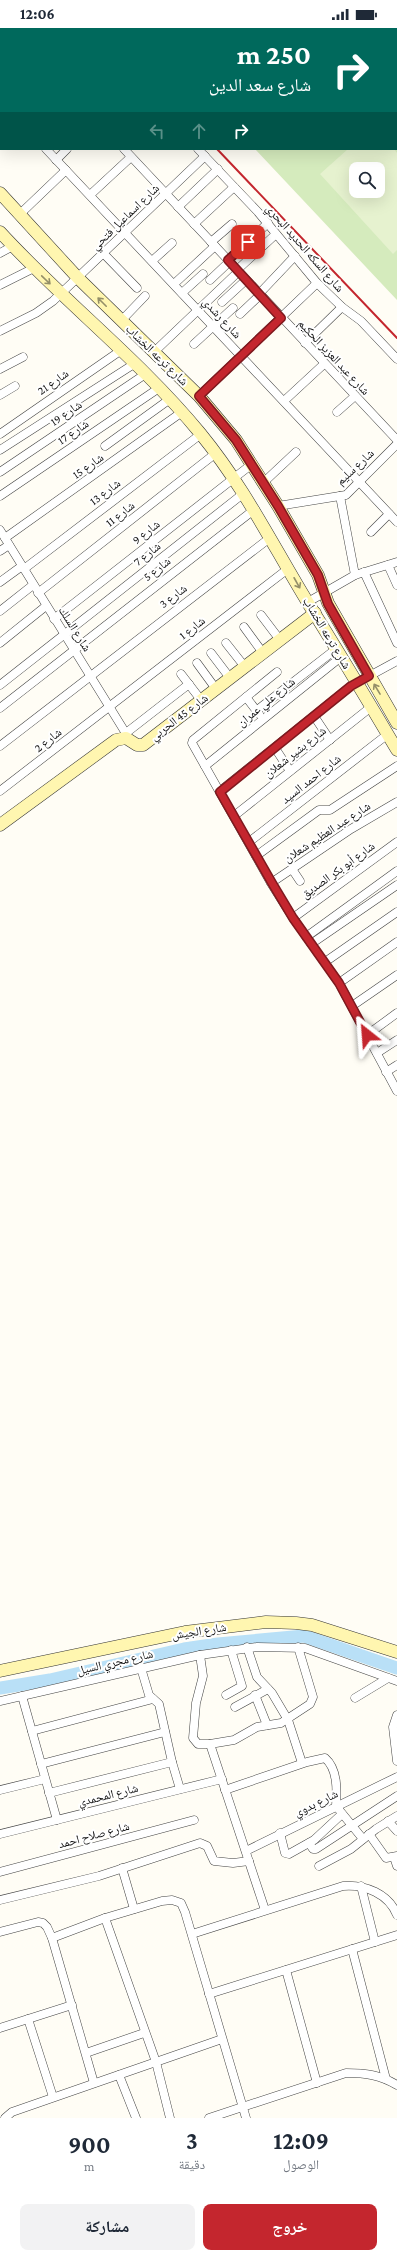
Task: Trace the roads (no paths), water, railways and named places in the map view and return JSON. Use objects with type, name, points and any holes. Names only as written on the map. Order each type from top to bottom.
[{"type":"street","name":"شارع رشدي","points":[[47,150],[397,522]]},
{"type":"street","points":[[56,160],[66,150]]},
{"type":"street","name":"شارع عبد العزيز الحكيم","points":[[125,150],[304,343],[397,440]]},
{"type":"street","name":"شارع السكه الحديد البحري","points":[[199,150],[268,223],[317,283],[342,307],[361,321],[397,359]]},
{"type":"street","name":"شارع اسماعيل فتحي","points":[[0,331],[36,313],[61,294],[205,156]]},
{"type":"street","points":[[90,195],[131,157]]},
{"type":"street","points":[[178,207],[218,169]]},
{"type":"street","points":[[20,214],[66,170]]},
{"type":"street","points":[[194,224],[234,187]]},
{"type":"street","name":"شارع ترعه الخشاب","points":[[0,192],[78,278],[199,396],[218,417],[264,482],[318,575],[325,591],[328,604],[397,723]]},
{"type":"street","points":[[210,280],[268,223]]},
{"type":"street","points":[[174,284],[232,224]]},
{"type":"street","name":"شارع ترعه الخشاب","points":[[0,232],[34,268],[170,399],[216,453],[235,478],[255,509],[308,602],[397,750]]},
{"type":"street","points":[[154,352],[276,234]]},
{"type":"street","points":[[152,262],[172,243]]},
{"type":"street","points":[[0,253],[13,246]]},
{"type":"street","points":[[104,254],[137,288]]},
{"type":"street","points":[[240,314],[295,256]]},
{"type":"street","points":[[0,285],[34,268]]},
{"type":"street","points":[[182,293],[203,274]]},
{"type":"street","points":[[222,302],[246,280]]},
{"type":"street","points":[[199,396],[317,283]]},
{"type":"street","points":[[121,321],[145,296]]},
{"type":"street","points":[[304,343],[342,307]]},
{"type":"street","points":[[194,344],[233,308]]},
{"type":"street","name":"شارع 21","points":[[0,434],[120,351]]},
{"type":"street","points":[[0,369],[23,357]]},
{"type":"street","points":[[0,450],[134,364]]},
{"type":"street","points":[[284,401],[324,364]]},
{"type":"street","name":"شارع 19","points":[[0,472],[144,375]]},
{"type":"street","points":[[0,395],[15,386]]},
{"type":"street","name":"شارع 17","points":[[0,496],[159,388]]},
{"type":"street","points":[[337,412],[354,396]]},
{"type":"street","points":[[105,446],[170,399]]},
{"type":"street","name":"شارع 15","points":[[0,551],[3,536],[116,461],[182,412]]},
{"type":"street","name":"شارع 13","points":[[0,582],[23,567],[201,434]]},
{"type":"street","name":"شارع سليم","points":[[278,506],[349,494],[397,444]]},
{"type":"street","points":[[264,482],[296,452]]},
{"type":"street","name":"شارع 11","points":[[38,593],[216,453]]},
{"type":"street","name":"شارع 9","points":[[54,619],[252,464]]},
{"type":"street","name":"شارع 7","points":[[0,685],[244,493]]},
{"type":"street","points":[[340,496],[356,575]]},
{"type":"street","name":"شارع 5","points":[[0,708],[73,649],[255,509]]},
{"type":"street","points":[[371,532],[389,514]]},
{"type":"street","name":"شارع السلك","points":[[3,536],[128,737]]},
{"type":"street","name":"شارع 3","points":[[0,746],[90,675],[271,537]]},
{"type":"street","points":[[308,602],[325,591],[356,575],[397,562]]},
{"type":"street","points":[[388,565],[397,585]]},
{"type":"street","name":"شارع 1","points":[[110,707],[289,568]]},
{"type":"street","points":[[364,572],[397,643]]},
{"type":"street","points":[[0,611],[33,585]]},
{"type":"street","points":[[0,643],[46,606]]},
{"type":"street","name":"شارع 45 الحربي","points":[[0,825],[111,743],[121,738],[128,737],[137,745],[143,745],[315,613]]},
{"type":"street","points":[[261,615],[280,640]]},
{"type":"street","points":[[244,627],[263,653]]},
{"type":"street","points":[[226,643],[245,667]]},
{"type":"street","points":[[211,652],[230,678]]},
{"type":"street","points":[[256,711],[339,653]]},
{"type":"street","name":"شارع علي عمران","points":[[205,766],[263,720],[339,653]]},
{"type":"street","points":[[220,792],[357,683],[397,661]]},
{"type":"street","points":[[196,663],[216,689]]},
{"type":"street","points":[[277,672],[193,740],[192,743],[293,918],[339,983],[397,1092]]},
{"type":"street","points":[[181,674],[201,700]]},
{"type":"street","points":[[128,737],[189,684]]},
{"type":"street","points":[[246,697],[263,720]]},
{"type":"street","name":"شارع 2","points":[[0,791],[110,707]]},
{"type":"street","name":"شارع بشير شعلان","points":[[234,816],[371,707]]},
{"type":"street","points":[[314,716],[330,740]]},
{"type":"street","name":"شارع احمد السيد","points":[[249,842],[388,734]]},
{"type":"street","points":[[275,748],[290,771]]},
{"type":"street","points":[[256,856],[319,810],[330,810],[397,766]]},
{"type":"street","name":"شارع عبد العظيم شعلان","points":[[272,883],[351,829],[397,802]]},
{"type":"street","name":"شارع أبو بكر الصديق","points":[[293,918],[397,842]]},
{"type":"street","points":[[292,869],[300,881]]},
{"type":"street","points":[[306,937],[397,871]]},
{"type":"street","points":[[312,944],[397,885]]},
{"type":"street","points":[[325,962],[397,912]]},
{"type":"street","points":[[339,983],[397,942]]},
{"type":"street","points":[[352,1006],[397,975]]},
{"type":"street","points":[[367,1035],[397,1013]]},
{"type":"street","points":[[376,1053],[397,1040]]},
{"type":"street","points":[[386,1072],[397,1065]]},
{"type":"street","name":"شارع الجيش","points":[[0,1671],[185,1632],[266,1622],[289,1622],[312,1625],[397,1652]]},
{"type":"street","points":[[200,1655],[203,1676],[196,1703],[193,1738],[198,1744],[210,1744],[234,1740],[253,1728],[288,1720],[312,1700],[313,1697],[298,1646]]},
{"type":"street","name":"شارع مجري السيل","points":[[0,1701],[200,1655],[247,1647],[298,1646],[318,1651],[397,1681]]},
{"type":"street","points":[[247,1647],[255,1673],[268,1689],[288,1720],[302,1763]]},
{"type":"street","points":[[226,1695],[242,1686],[231,1650]]},
{"type":"street","points":[[141,1668],[150,1695],[158,1702],[180,1790]]},
{"type":"street","points":[[355,1698],[388,1678]]},
{"type":"street","points":[[234,1707],[268,1689]]},
{"type":"street","points":[[255,1695],[267,1725]]},
{"type":"street","points":[[22,1696],[57,1820]]},
{"type":"street","points":[[32,1731],[153,1699]]},
{"type":"street","points":[[397,1716],[393,1727],[397,1762]]},
{"type":"street","points":[[42,1764],[165,1732]]},
{"type":"street","points":[[210,1744],[265,1910]]},
{"type":"street","points":[[225,1790],[302,1763],[325,1758],[329,1761],[337,1787],[336,1806],[352,1826],[366,1837],[386,1858],[396,1856],[397,1866]]},
{"type":"street","points":[[49,1792],[172,1762]]},
{"type":"street","name":"شارع بدوي","points":[[246,1851],[397,1777]]},
{"type":"street","points":[[0,1790],[46,1779]]},
{"type":"street","name":"شارع المحمدي","points":[[0,1834],[222,1779]]},
{"type":"street","points":[[309,1843],[313,1849],[316,1849],[397,1796]]},
{"type":"street","points":[[280,1834],[286,1854],[309,1843],[342,1814]]},
{"type":"street","points":[[319,1866],[343,1854],[397,1816]]},
{"type":"street","name":"شارع صلاح احمد","points":[[0,1872],[194,1820]]},
{"type":"street","points":[[388,1821],[397,1831]]},
{"type":"street","points":[[0,1900],[122,1868],[200,1842],[207,1846],[214,1861],[233,1863],[249,1861]]},
{"type":"street","points":[[122,1868],[134,1909]]},
{"type":"street","points":[[192,1934],[343,1886],[361,1886],[385,1898],[397,1913]]},
{"type":"street","points":[[361,1886],[375,1942]]},
{"type":"street","points":[[52,1938],[134,1909],[172,1900],[181,1903],[192,1934],[246,2118]]},
{"type":"street","points":[[105,1918],[144,2033],[156,2062],[170,2118]]},
{"type":"street","points":[[0,1932],[38,1922],[43,1923],[47,1927],[52,1938],[94,2083]]},
{"type":"street","points":[[209,1994],[397,1935]]},
{"type":"street","points":[[352,1949],[386,2079]]},
{"type":"street","points":[[286,1970],[316,2083]]},
{"type":"street","points":[[0,2028],[72,2005]]},
{"type":"street","points":[[28,2019],[53,2098]]},
{"type":"street","points":[[86,2053],[144,2033]]},
{"type":"street","points":[[5,2118],[12,2112],[222,2039]]},
{"type":"street","points":[[209,2118],[346,2073],[363,2073],[386,2079],[397,2085]]},
{"type":"street","points":[[119,2075],[136,2118]]},
{"type":"waterway","points":[[0,1688],[50,1680],[184,1649],[218,1644],[304,1636],[397,1668]]},
{"type":"railway","points":[[218,150],[397,338]]}]
